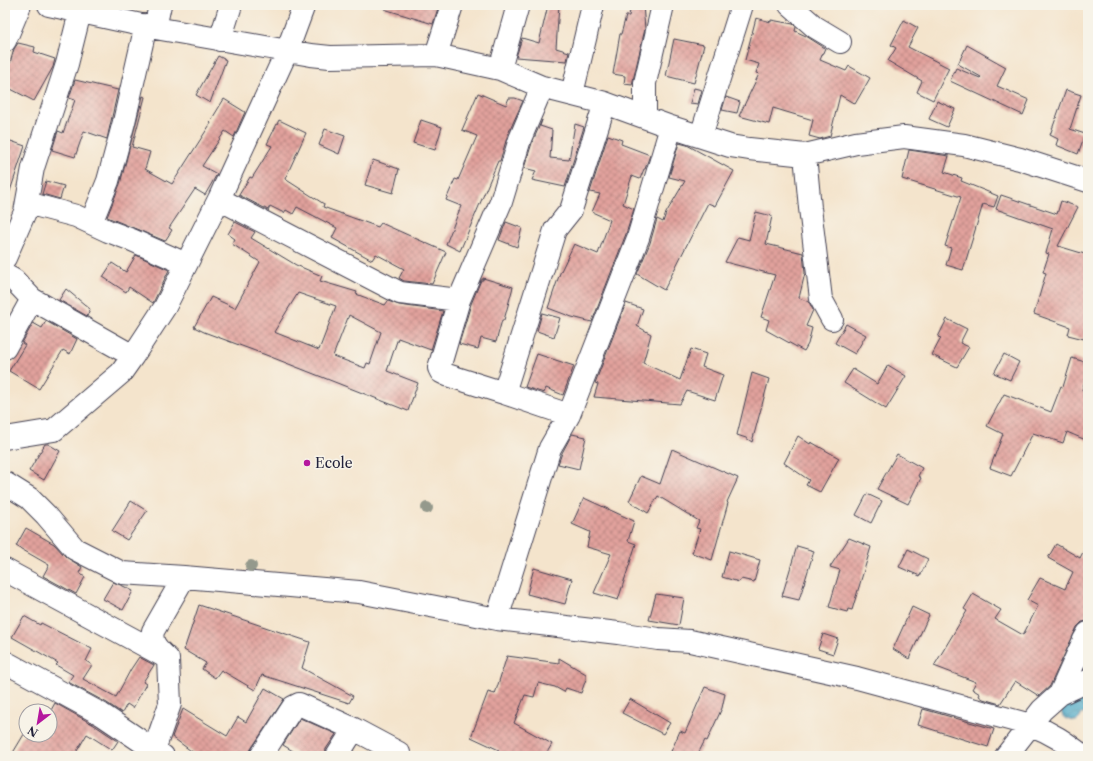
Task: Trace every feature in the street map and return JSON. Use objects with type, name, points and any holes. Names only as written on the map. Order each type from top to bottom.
[{"type":"street","points":[[5,41],[20,5]]},
{"type":"street","points":[[49,5],[220,40],[330,57],[436,55],[500,69],[542,87],[605,103],[730,146],[805,155],[856,143],[904,137],[971,147],[1020,159],[1088,181]]},
{"type":"street","points":[[91,223],[108,181],[150,26],[160,5]]},
{"type":"street","points":[[220,40],[231,5]]},
{"type":"street","points":[[5,438],[54,430],[121,373],[133,356],[165,307],[219,200],[287,51],[304,5]]},
{"type":"street","points":[[436,55],[452,5]]},
{"type":"street","points":[[500,69],[518,5]]},
{"type":"street","points":[[572,94],[593,5]]},
{"type":"street","points":[[645,117],[645,83],[663,5]]},
{"type":"street","points":[[701,136],[742,5]]},
{"type":"street","points":[[790,5],[815,27],[840,42]]},
{"type":"street","points":[[5,258],[25,212],[33,168],[67,64],[80,12]]},
{"type":"street","points":[[542,87],[520,139],[501,202],[459,300],[439,368],[441,372],[447,375],[569,415]]},
{"type":"street","points":[[504,393],[555,230],[571,210],[605,103]]},
{"type":"street","points":[[496,619],[550,448],[569,415],[638,238],[671,126]]},
{"type":"street","points":[[805,155],[821,299],[832,319]]},
{"type":"street","points":[[219,200],[400,293],[459,300]]},
{"type":"street","points":[[27,203],[76,216],[186,264]]},
{"type":"street","points":[[5,275],[14,280],[32,299],[133,356]]},
{"type":"street","points":[[5,348],[32,299]]},
{"type":"street","points":[[5,483],[29,498],[46,515],[75,549],[122,574],[184,577],[359,592],[496,619],[658,639],[690,641],[857,678],[1031,725],[1063,740],[1083,756]]},
{"type":"street","points":[[5,570],[168,659]]},
{"type":"street","points":[[5,662],[102,714],[158,753],[170,704],[168,659],[153,644],[152,637],[153,631],[184,577]]},
{"type":"street","points":[[1060,694],[1088,633]]},
{"type":"street","points":[[1006,756],[1042,710],[1060,694],[1088,681]]},
{"type":"street","points":[[261,756],[292,707],[298,704],[354,729],[399,753],[398,756]]},
{"type":"street","points":[[337,756],[354,729]]},
{"type":"water","points":[[1088,692],[1088,715],[1082,713],[1077,721],[1066,719],[1062,715],[1063,704]]},
{"type":"building","points":[[385,5],[439,5],[433,24],[384,9]]},
{"type":"building","points":[[548,5],[559,5],[556,48],[569,52],[567,61],[516,57],[522,38],[539,43]]},
{"type":"building","points":[[631,5],[643,5],[645,29],[632,85],[624,84],[625,76],[613,74],[620,34],[626,16],[629,16]]},
{"type":"building","points":[[756,18],[771,22],[771,20],[793,24],[796,27],[795,31],[825,48],[820,60],[846,71],[849,66],[870,78],[855,104],[840,95],[830,136],[820,139],[809,136],[813,120],[773,108],[769,124],[739,116],[759,74],[756,73],[759,64],[745,60]]},
{"type":"building","points":[[904,20],[918,28],[908,47],[949,68],[933,100],[917,92],[922,81],[888,61],[896,48],[891,45]]},
{"type":"building","points":[[674,39],[704,45],[694,83],[666,76]]},
{"type":"building","points":[[18,43],[35,47],[34,52],[55,59],[53,67],[34,101],[5,86],[5,61],[10,63],[14,49]]},
{"type":"building","points":[[967,45],[1006,67],[997,86],[1029,100],[1023,115],[950,81],[956,68],[980,78],[981,77],[958,64]]},
{"type":"building","points":[[218,56],[226,60],[210,103],[196,95]]},
{"type":"building","points":[[75,80],[118,90],[107,139],[84,131],[75,157],[52,150],[58,131],[63,133],[75,100],[69,98]]},
{"type":"building","points":[[694,88],[702,90],[698,104],[690,103]]},
{"type":"building","points":[[1066,90],[1081,95],[1070,129],[1085,134],[1078,154],[1056,145],[1058,139],[1050,135]]},
{"type":"building","points":[[478,93],[506,105],[509,98],[515,98],[523,101],[508,134],[500,161],[498,161],[460,251],[446,244],[461,206],[446,200],[455,179],[458,180],[477,136],[462,130]]},
{"type":"building","points":[[143,96],[145,97],[132,147],[150,152],[145,169],[172,184],[211,123],[210,122],[224,99],[245,112],[234,137],[225,131],[202,166],[217,174],[205,195],[195,189],[169,228],[172,230],[165,241],[107,217],[120,184]]},
{"type":"building","points":[[726,97],[740,102],[737,113],[722,110]]},
{"type":"building","points":[[937,101],[955,109],[947,127],[929,119]]},
{"type":"building","points":[[279,120],[306,133],[285,179],[324,204],[323,207],[378,227],[381,223],[446,252],[432,284],[404,281],[399,278],[404,269],[376,254],[372,260],[332,238],[337,228],[297,207],[293,214],[286,210],[284,213],[270,206],[268,210],[239,195],[250,177],[252,178],[272,146],[267,144]]},
{"type":"building","points":[[421,120],[442,127],[435,150],[413,143]]},
{"type":"building","points":[[542,120],[540,126],[552,130],[550,158],[569,160],[575,124],[584,127],[565,187],[532,180],[536,171],[524,168],[532,143]]},
{"type":"building","points":[[325,129],[345,136],[339,154],[319,145]]},
{"type":"building","points":[[608,135],[622,140],[621,144],[650,155],[640,179],[632,176],[623,204],[634,209],[626,234],[592,322],[572,317],[548,308],[560,273],[574,244],[598,254],[610,220],[592,212],[600,194],[590,192]]},
{"type":"building","points":[[5,139],[25,146],[8,197],[5,197]]},
{"type":"building","points":[[679,143],[687,145],[734,171],[715,206],[708,203],[664,290],[637,274],[650,243],[657,219],[663,222],[666,213],[685,181],[669,177]]},
{"type":"building","points":[[909,150],[949,156],[944,172],[962,178],[961,181],[998,196],[994,207],[983,204],[963,270],[946,265],[951,248],[945,246],[961,197],[902,179]]},
{"type":"building","points":[[373,160],[399,169],[393,193],[365,185]]},
{"type":"building","points":[[46,181],[64,186],[60,199],[42,194]]},
{"type":"building","points":[[1001,195],[1057,214],[1061,201],[1078,207],[1058,246],[1088,255],[1088,323],[1084,339],[1068,335],[1070,327],[1034,314],[1046,273],[1043,272],[1049,254],[1046,253],[1053,229],[996,209]]},
{"type":"building","points":[[756,212],[772,216],[766,244],[803,253],[805,273],[799,298],[809,302],[813,310],[806,326],[812,328],[808,344],[804,351],[766,330],[769,320],[761,317],[775,275],[725,262],[738,237],[749,240]]},
{"type":"building","points":[[235,222],[255,232],[251,238],[296,265],[322,276],[320,281],[357,292],[356,294],[385,305],[388,301],[399,305],[443,311],[431,350],[398,338],[387,371],[418,383],[408,411],[194,327],[211,297],[235,308],[260,262],[232,244],[235,239],[228,234]],"holes":[[[298,293],[336,306],[319,350],[274,332]],[[349,315],[381,332],[370,364],[367,363],[365,368],[333,356]]]},
{"type":"building","points":[[506,222],[522,228],[517,247],[499,240]]},
{"type":"building","points":[[136,255],[169,270],[153,303],[129,287],[126,292],[103,277],[112,263],[126,272]]},
{"type":"building","points":[[483,278],[513,287],[496,342],[481,338],[478,349],[459,344],[471,304]]},
{"type":"building","points":[[66,289],[90,309],[87,316],[59,300]]},
{"type":"building","points":[[626,303],[643,309],[637,326],[651,334],[643,363],[680,380],[691,349],[706,354],[702,367],[723,375],[715,400],[687,391],[680,404],[594,397],[598,384],[595,383]]},
{"type":"building","points":[[542,313],[560,318],[554,337],[537,331]]},
{"type":"building","points":[[947,319],[967,329],[960,343],[969,347],[957,367],[932,355],[941,338],[938,337]]},
{"type":"building","points":[[46,321],[77,339],[70,354],[63,350],[39,389],[9,371],[25,345],[22,343],[33,323],[42,328]]},
{"type":"building","points":[[846,324],[866,335],[855,354],[835,343]]},
{"type":"building","points":[[537,354],[574,366],[563,395],[546,388],[544,393],[525,387]]},
{"type":"building","points":[[1004,354],[1019,362],[1010,380],[994,373]]},
{"type":"building","points":[[1072,358],[1088,363],[1088,371],[1082,390],[1088,393],[1088,441],[1067,432],[1063,443],[1033,433],[1011,476],[990,468],[1003,434],[987,426],[1004,394],[1051,412],[1061,386],[1063,387]]},
{"type":"building","points":[[888,365],[906,376],[886,409],[844,383],[853,369],[877,384]]},
{"type":"building","points":[[752,373],[769,379],[752,442],[737,435]]},
{"type":"building","points":[[572,434],[586,437],[579,469],[558,464]]},
{"type":"building","points":[[798,436],[810,444],[811,442],[839,458],[820,492],[806,485],[809,480],[784,463]]},
{"type":"building","points":[[45,444],[48,444],[60,451],[44,480],[29,471]]},
{"type":"building","points":[[672,449],[738,478],[727,502],[728,503],[712,560],[692,553],[700,529],[696,528],[699,521],[658,496],[648,513],[629,501],[641,476],[660,484]]},
{"type":"building","points":[[897,454],[922,468],[918,476],[921,478],[908,504],[877,489]]},
{"type":"building","points":[[867,494],[882,501],[871,523],[856,515]]},
{"type":"building","points":[[584,498],[634,521],[628,541],[636,544],[618,600],[594,593],[611,554],[587,547],[590,532],[572,524]]},
{"type":"building","points":[[131,501],[147,511],[127,540],[112,531]]},
{"type":"building","points":[[26,528],[54,544],[66,557],[82,567],[79,573],[85,577],[76,594],[43,576],[49,565],[16,546]]},
{"type":"building","points":[[849,538],[871,547],[852,610],[848,609],[847,612],[829,607],[840,570],[830,567]]},
{"type":"building","points":[[1088,542],[1088,621],[1082,622],[1077,627],[1050,686],[1039,696],[1015,681],[1000,704],[983,699],[979,696],[980,694],[972,689],[976,682],[934,666],[967,611],[964,609],[973,594],[1001,610],[995,619],[1023,635],[1038,606],[1027,600],[1040,578],[1065,589],[1073,572],[1048,558],[1056,544],[1080,558]]},
{"type":"building","points":[[797,546],[814,551],[799,600],[782,596]]},
{"type":"building","points":[[908,549],[928,559],[920,576],[899,567]]},
{"type":"building","points":[[729,551],[760,560],[754,582],[741,579],[739,582],[722,577]]},
{"type":"building","points":[[534,568],[572,579],[565,604],[527,594]]},
{"type":"building","points":[[113,582],[133,591],[123,610],[103,599]]},
{"type":"building","points":[[656,594],[684,598],[679,625],[649,620]]},
{"type":"building","points":[[199,605],[310,642],[302,668],[353,696],[349,703],[262,675],[255,690],[221,670],[215,678],[202,669],[206,663],[184,650]]},
{"type":"building","points":[[912,607],[929,615],[909,659],[893,649]]},
{"type":"building","points":[[24,616],[92,649],[86,661],[92,665],[83,679],[116,697],[139,657],[154,665],[143,682],[146,684],[133,708],[127,704],[122,713],[107,703],[68,682],[73,675],[56,665],[58,663],[12,637]]},
{"type":"building","points":[[823,634],[838,639],[833,654],[818,649]]},
{"type":"building","points":[[507,656],[559,663],[559,658],[586,674],[586,679],[581,693],[566,688],[564,692],[555,687],[538,683],[534,697],[525,695],[514,723],[552,744],[545,756],[495,756],[499,750],[471,737],[488,692],[495,694]]},
{"type":"building","points":[[705,687],[725,694],[722,708],[707,741],[705,740],[697,756],[669,756],[680,731],[685,733]]},
{"type":"building","points":[[265,688],[284,699],[251,749],[249,756],[198,756],[172,737],[183,709],[227,736],[238,717],[246,722]]},
{"type":"building","points":[[630,699],[670,723],[663,734],[622,713]]},
{"type":"building","points":[[58,705],[94,725],[118,741],[112,750],[87,734],[74,756],[11,756],[19,743],[58,743]]},
{"type":"building","points":[[923,709],[994,729],[988,747],[918,725]]},
{"type":"building","points":[[300,718],[336,734],[326,749],[325,756],[301,756],[283,745]]},
{"type":"place","name":"Ecole","points":[[307,463]]}]
